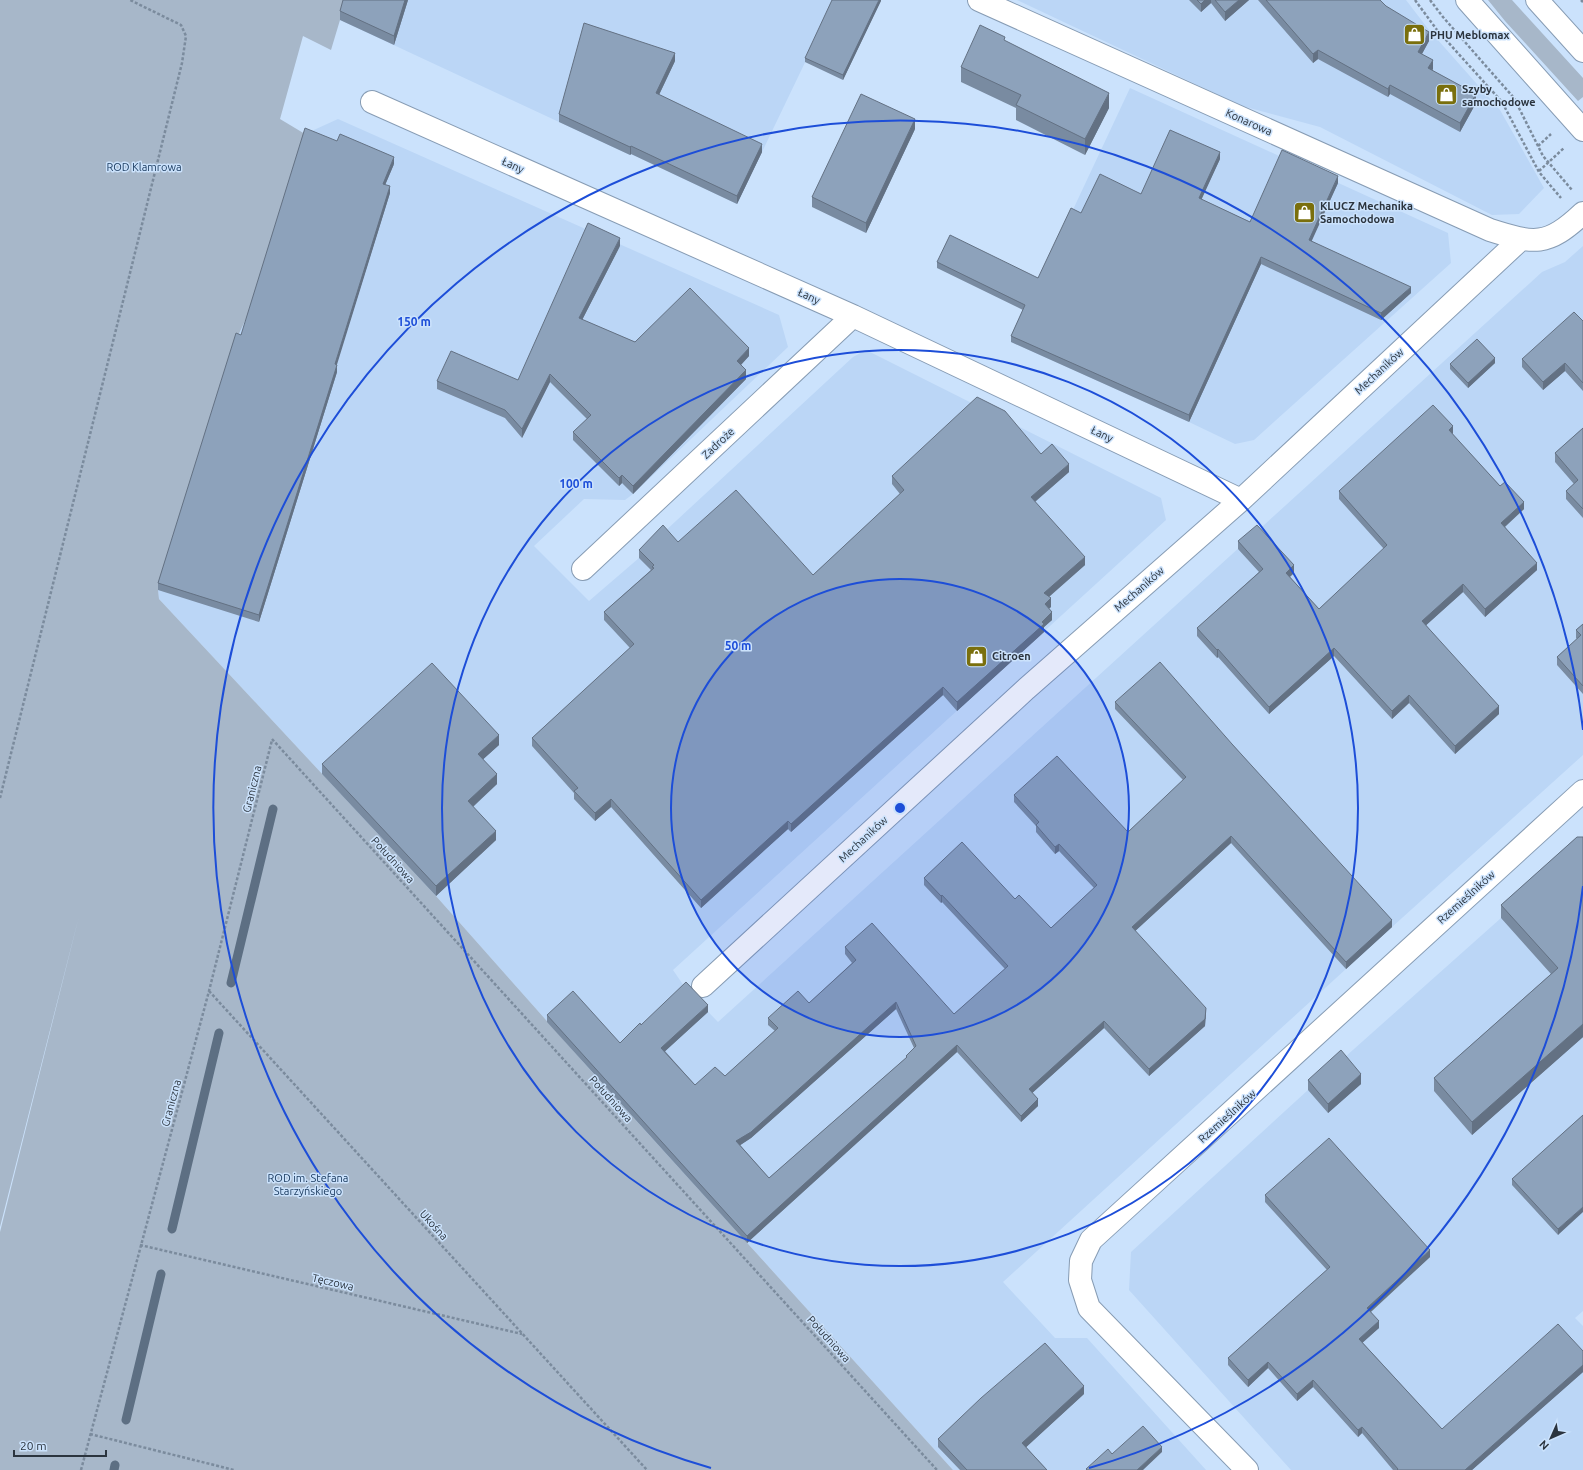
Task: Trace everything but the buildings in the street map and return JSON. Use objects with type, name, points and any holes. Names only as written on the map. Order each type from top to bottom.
[{"type":"street","name":"Konarowa","points":[[979,0],[1480,226],[1521,239]]},
{"type":"street","points":[[1467,0],[1576,136]]},
{"type":"street","points":[[1537,0],[1583,51]]},
{"type":"street","name":"Łany","points":[[372,102],[853,316],[1241,500]]},
{"type":"street","points":[[1521,239],[1533,241],[1550,238],[1583,213]]},
{"type":"street","name":"Mechaników","points":[[703,986],[1026,690],[1241,500],[1521,239]]},
{"type":"street","name":"Zadroże","points":[[583,569],[853,316]]},
{"type":"street","name":"Rzemieślników","points":[[1247,1470],[1089,1308],[1080,1280],[1081,1261],[1091,1240],[1583,790]]},
{"type":"path","points":[[0,798],[182,62],[186,36],[182,25],[130,0]]},
{"type":"path","points":[[1414,0],[1438,30],[1502,102],[1539,171],[1562,199]]},
{"type":"path","points":[[1430,0],[1514,98],[1538,146],[1548,162],[1574,192]]},
{"type":"path","points":[[1538,146],[1552,133]]},
{"type":"path","points":[[1539,171],[1576,136]]},
{"type":"path","name":"Graniczna","points":[[81,1470],[140,1245],[210,991],[272,739]]},
{"type":"path","name":"Południowa","points":[[272,739],[937,1470]]},
{"type":"path","name":"Ukośna","points":[[210,991],[647,1470]]},
{"type":"path","name":"Tęczowa","points":[[140,1245],[523,1334]]},
{"type":"path","points":[[90,1434],[234,1470]]},
{"type":"shaded area","points":[[346,0],[835,0],[737,204],[340,20]]},
{"type":"shaded area","points":[[1017,0],[1406,0],[1429,30],[1500,110],[1544,188],[1519,214],[1492,215],[1320,127],[1242,106]]},
{"type":"shaded area","points":[[1130,88],[1448,233],[1451,263],[1254,440],[1235,444],[1011,342]]},
{"type":"shaded area","points":[[338,119],[779,315],[788,347],[633,494],[625,500],[584,499],[534,546],[589,601],[639,558],[663,533],[853,357],[866,350],[1161,498],[1166,520],[673,970],[686,989],[718,1022],[1542,272],[1565,262],[1583,246],[1583,755],[1003,1282],[1055,1338],[1087,1338],[1206,1470],[953,1470],[593,1073],[436,896],[159,599],[158,590],[236,340],[252,306],[305,134]]},
{"type":"shaded area","points":[[1583,845],[1583,1311],[1575,1318],[1583,1326],[1583,1470],[1291,1470],[1129,1290],[1131,1252],[1308,1090]]},
{"type":"green space","name":"ROD im. Stefana Starzyńskiego","points":[[0,0],[346,0],[331,50],[303,36],[280,119],[305,134],[252,306],[236,340],[158,590],[159,599],[436,896],[593,1073],[953,1470],[0,1470],[0,1232],[79,916],[0,1227]]},
{"type":"green space","points":[[1488,0],[1512,0],[1583,78],[1583,97],[1578,101],[1505,21]]},
{"type":"waterway","points":[[231,983],[273,809]]},
{"type":"waterway","points":[[172,1229],[219,1033]]},
{"type":"waterway","points":[[126,1420],[161,1274]]},
{"type":"waterway","points":[[114,1470],[115,1465]]},
{"type":"place","name":"PHU Meblomax","points":[[1415,35]]},
{"type":"place","name":"Szyby samochodowe","points":[[1446,95]]},
{"type":"place","name":"KLUCZ Mechanika Samochodowa","points":[[1305,212]]},
{"type":"place","name":"Citroen","points":[[977,656]]},
{"type":"park label","name":"ROD Klamrowa","points":[[144,167]]}]
